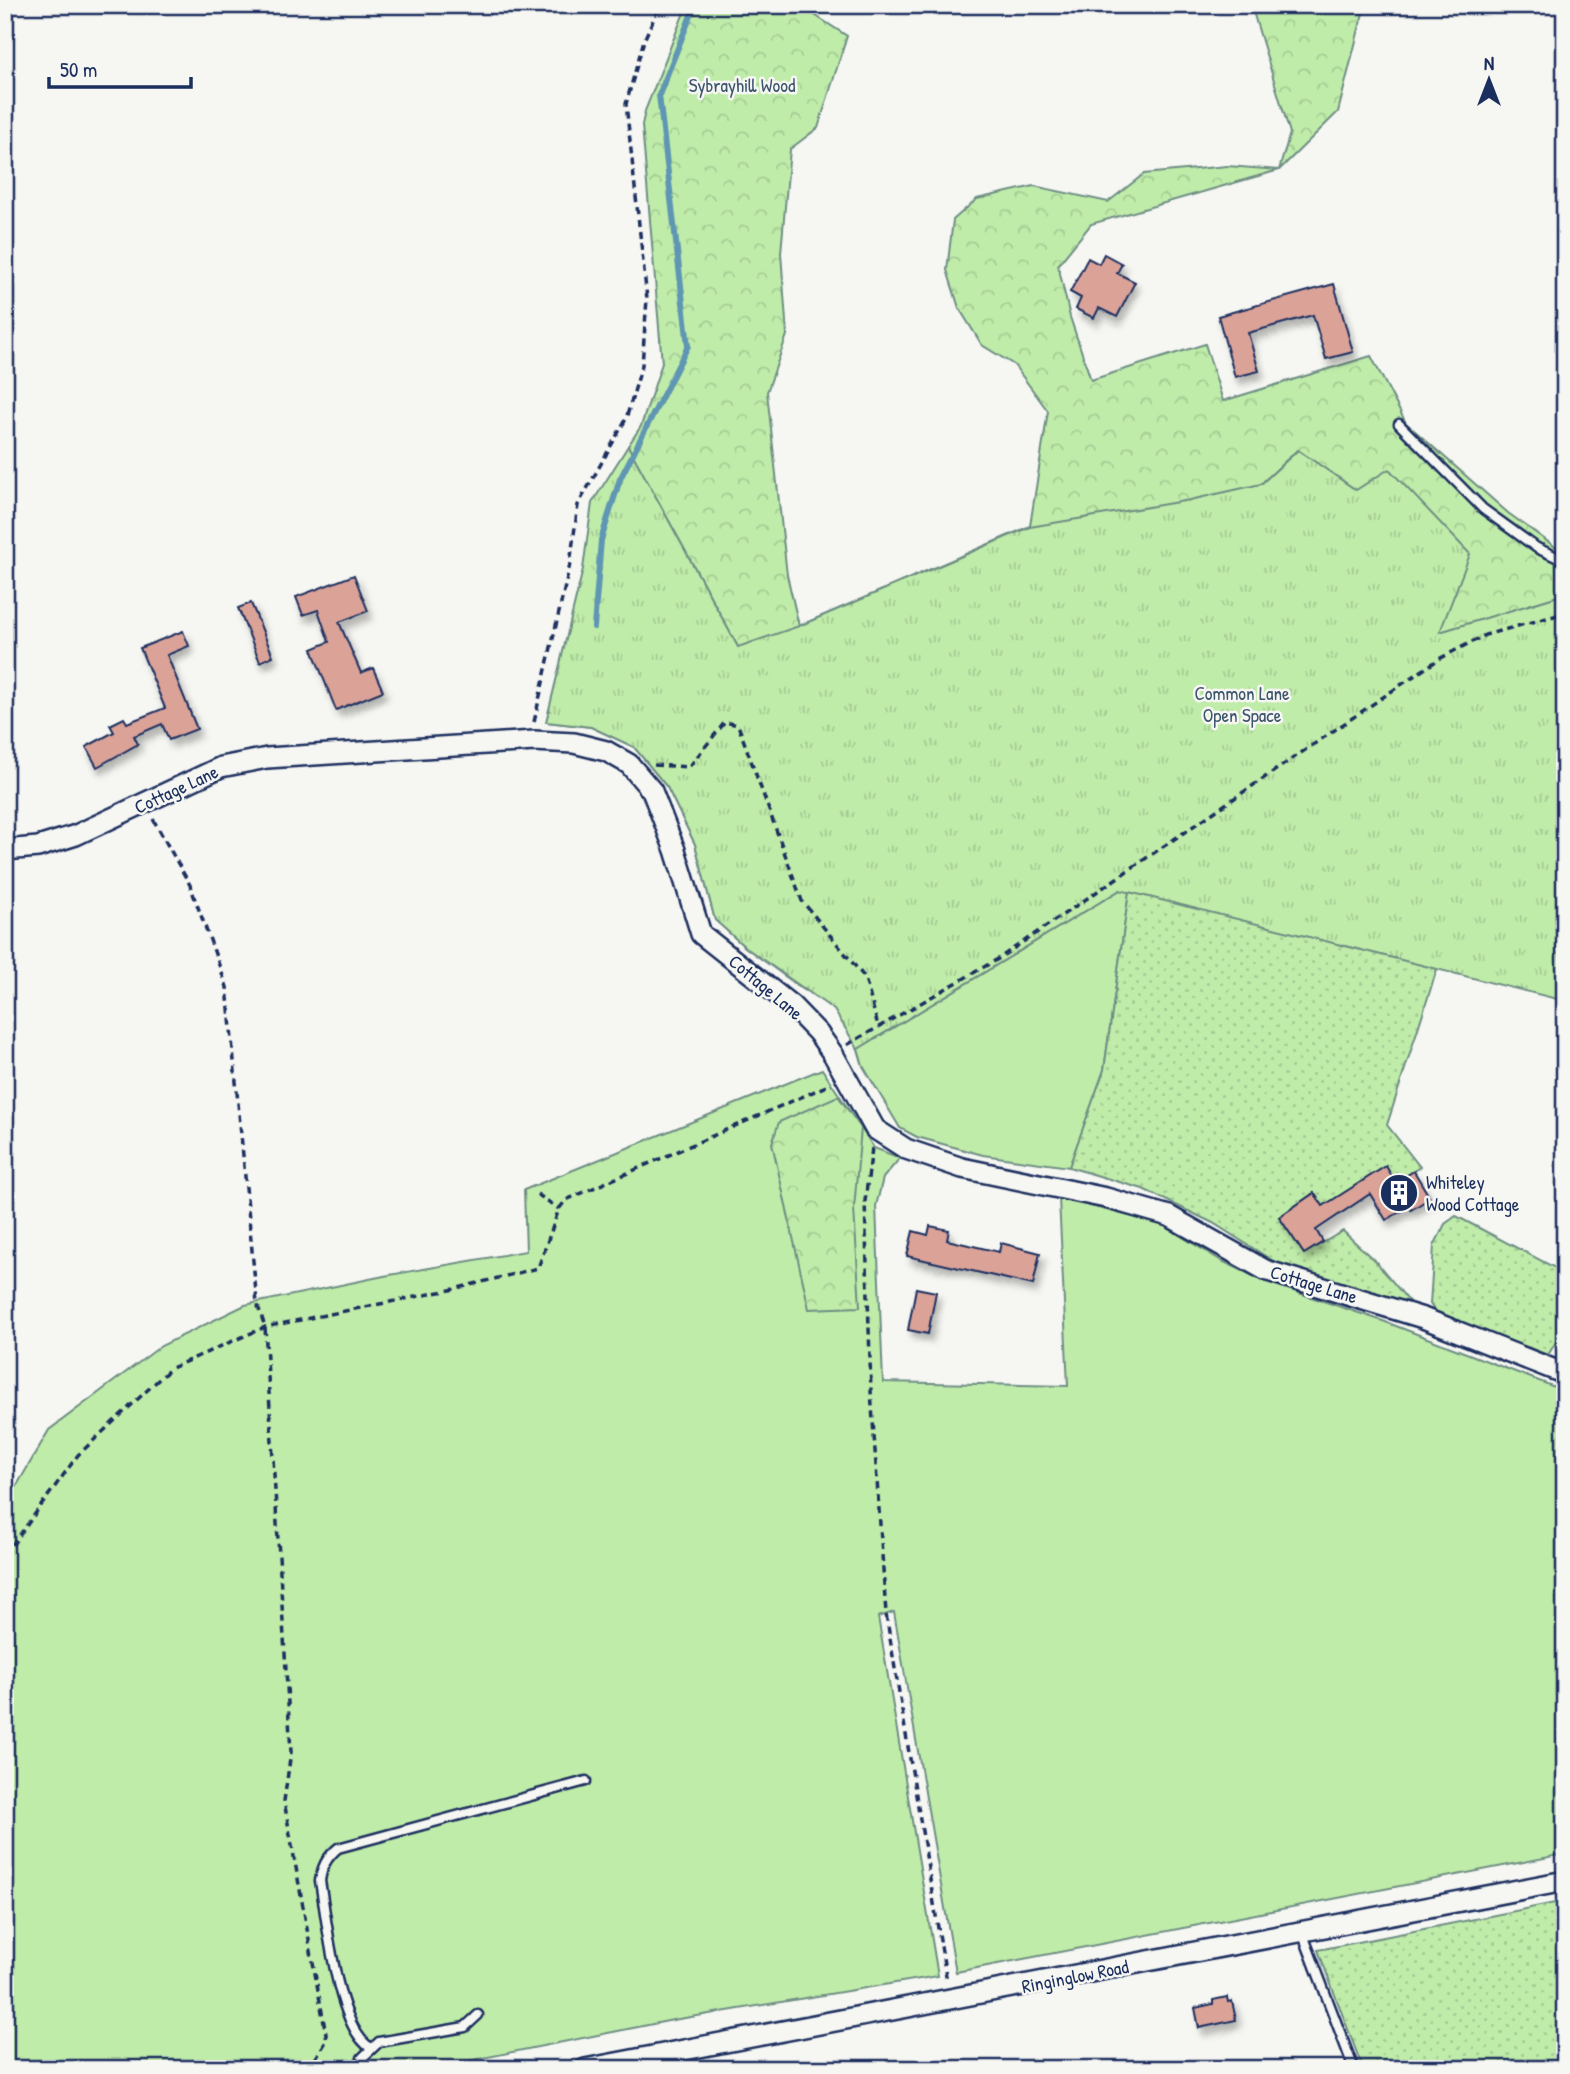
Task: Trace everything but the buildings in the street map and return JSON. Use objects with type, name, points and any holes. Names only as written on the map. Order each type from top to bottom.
[{"type":"street","name":"Cottage Lane","points":[[5,850],[37,847],[76,835],[221,767],[267,758],[534,741],[575,743],[606,751],[629,764],[652,791],[675,850],[701,934],[792,1006],[818,1033],[833,1054],[875,1129],[906,1149],[962,1168],[1106,1198],[1169,1216],[1265,1270],[1423,1318],[1565,1374]]},
{"type":"street","name":"Ringinglow Road","points":[[585,2069],[1565,1881]]},
{"type":"lane","points":[[1399,424],[1483,509],[1538,548],[1565,561]]},
{"type":"lane","points":[[371,2048],[362,2043],[342,2000],[320,1881],[321,1870],[328,1856],[338,1848],[586,1781]]},
{"type":"lane","points":[[1303,1932],[1354,2069]]},
{"type":"lane","points":[[361,2069],[362,2058],[379,2042],[465,2026],[478,2015]]},
{"type":"path","points":[[534,741],[533,724],[570,564],[578,505],[626,419],[642,365],[647,299],[626,104],[644,40],[660,5]]},
{"type":"path","points":[[833,1054],[998,959],[1439,659],[1485,635],[1565,613]]},
{"type":"path","points":[[629,764],[689,767],[724,722],[738,725],[802,901],[865,978],[878,1026]]},
{"type":"path","points":[[142,805],[149,812],[190,884],[227,987],[257,1303],[265,1327],[291,1752],[285,1801],[327,2040],[309,2069]]},
{"type":"path","points":[[5,1555],[78,1455],[171,1368],[265,1327],[450,1290],[538,1268],[559,1209],[566,1200],[845,1076]]},
{"type":"path","points":[[875,1129],[865,1201],[871,1391],[886,1614],[950,2000]]},
{"type":"path","points":[[537,1194],[559,1209]]},
{"type":"green space","name":"Sybrayhill Wood","points":[[687,5],[799,5],[847,36],[818,128],[790,149],[781,253],[787,335],[767,392],[787,575],[799,626],[1030,526],[1048,411],[1014,365],[982,345],[959,308],[947,270],[953,220],[977,199],[1034,186],[1108,202],[1144,174],[1227,166],[1279,170],[1091,224],[1058,265],[1070,317],[1091,380],[1205,344],[1223,401],[1371,356],[1406,423],[1508,513],[1565,554],[1565,594],[1440,632],[1356,490],[1297,450],[1261,484],[805,991],[745,947],[715,920],[695,844],[667,787],[634,747],[591,727],[546,722],[738,647],[628,446],[641,426],[662,363],[642,125],[645,111]]},
{"type":"green space","points":[[1251,5],[1365,5],[1338,112],[1279,170],[1290,133]]},
{"type":"green space","name":"Common Lane Open Space","points":[[628,446],[738,647],[799,626],[1030,527],[1190,500],[1261,484],[1298,450],[1356,490],[1389,469],[1470,554],[1440,632],[1565,594],[1565,1001],[1120,890],[858,1049],[834,1010],[745,947],[715,920],[695,844],[667,787],[634,747],[591,727],[546,722],[583,569],[592,503]]},
{"type":"green space","points":[[1120,890],[1129,892],[1104,1070],[1069,1167],[983,1155],[917,1137],[900,1128],[863,1066],[858,1049]]},
{"type":"green space","points":[[1129,892],[1437,969],[1387,1125],[1420,1167],[1390,1189],[1385,1167],[1323,1206],[1314,1193],[1279,1217],[1304,1254],[1343,1231],[1377,1263],[1412,1305],[1281,1266],[1213,1223],[1143,1189],[1069,1167],[1104,1070]]},
{"type":"green space","points":[[822,1069],[874,1148],[900,1158],[883,1178],[876,1206],[883,1382],[1068,1386],[1059,1198],[1161,1224],[1222,1261],[1266,1282],[1383,1321],[1565,1391],[1565,1854],[956,1972],[894,1612],[878,1617],[938,1976],[673,2020],[428,2069],[5,2069],[5,1506],[49,1430],[161,1346],[245,1305],[384,1276],[526,1251],[524,1190]]},
{"type":"green space","points":[[838,1096],[861,1128],[854,1209],[860,1307],[809,1309],[772,1143],[779,1122]]},
{"type":"green space","points":[[1456,1216],[1565,1273],[1565,1327],[1548,1355],[1436,1313],[1430,1304],[1434,1246],[1445,1224]]},
{"type":"green space","points":[[1565,1901],[1565,2069],[1363,2069],[1318,1950]]},
{"type":"waterway","points":[[594,627],[601,540],[620,479],[688,346],[659,95],[695,5]]},
{"type":"place","name":"Whiteley Wood Cottage","points":[[1399,1193]]}]
